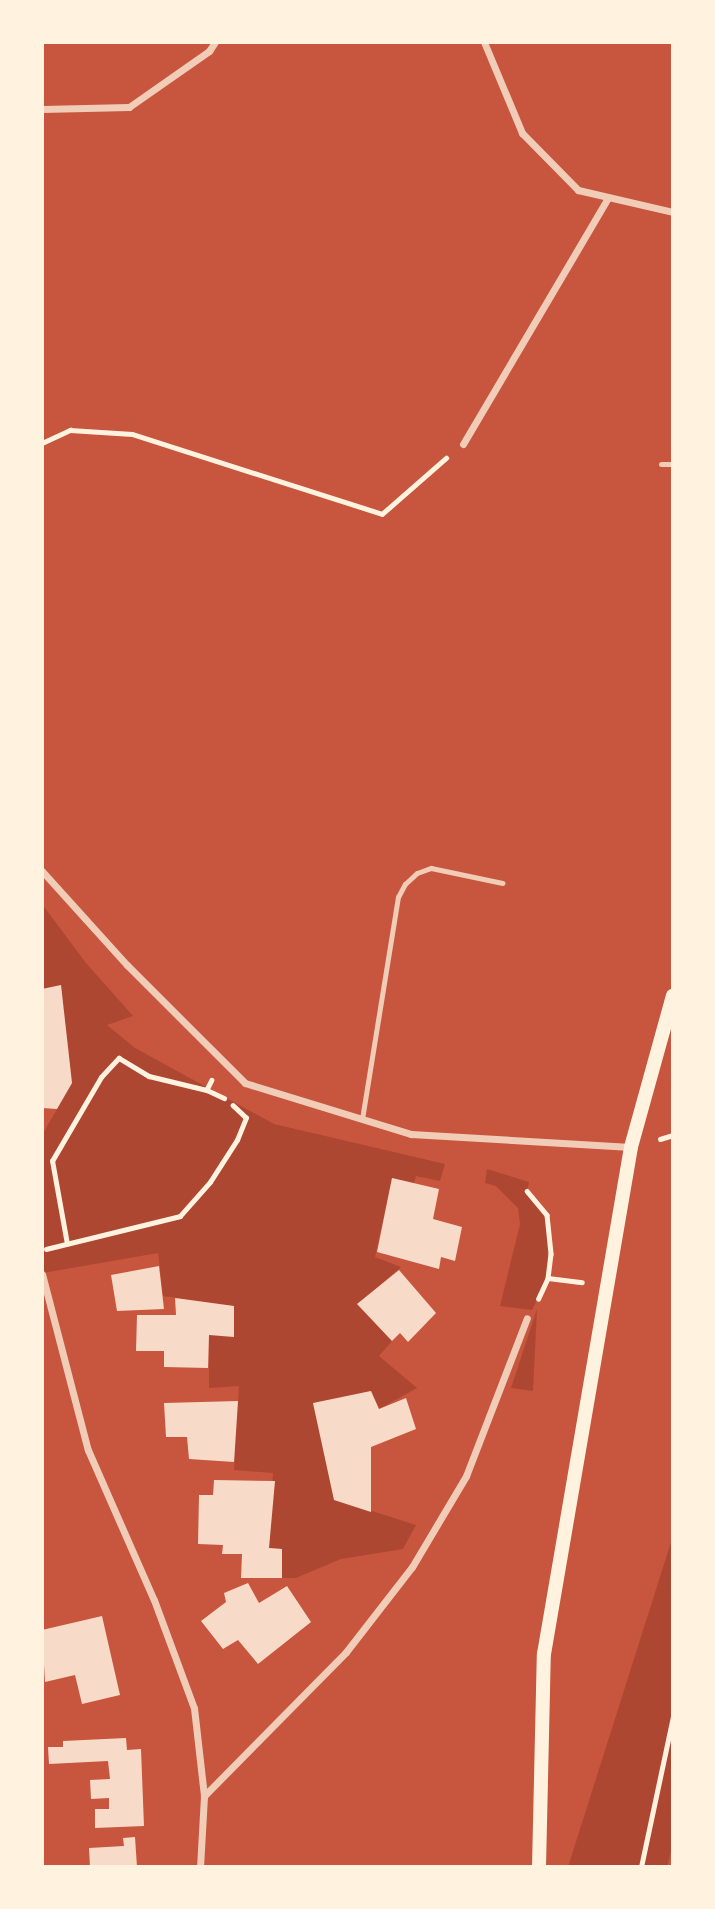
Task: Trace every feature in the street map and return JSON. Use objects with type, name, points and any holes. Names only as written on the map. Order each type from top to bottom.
[{"type":"main road","points":[[539,1867],[544,1654],[631,1147],[673,996]]},
{"type":"street","points":[[42,109],[129,107],[209,51],[215,42]]},
{"type":"street","points":[[484,42],[522,133],[578,190],[673,212]]},
{"type":"street","points":[[463,444],[608,198]]},
{"type":"street","points":[[42,871],[127,965],[245,1083],[411,1134],[631,1147]]},
{"type":"street","points":[[42,1274],[88,1450],[153,1600],[194,1708],[204,1796],[200,1867]]},
{"type":"street","points":[[204,1796],[346,1652],[411,1567],[466,1476],[527,1318]]},
{"type":"lane","points":[[662,464],[673,464]]},
{"type":"lane","points":[[362,1119],[398,897],[405,884],[416,873],[431,868],[502,883]]},
{"type":"path","points":[[42,443],[70,429],[132,434],[382,514],[463,444]]},
{"type":"path","points":[[42,1250],[67,1244],[180,1216],[210,1182],[246,1118],[226,1099],[207,1090],[149,1076],[119,1058],[101,1077],[52,1161],[67,1244]]},
{"type":"path","points":[[207,1090],[223,1062]]},
{"type":"path","points":[[527,1191],[547,1216],[551,1254],[548,1278],[527,1318]]},
{"type":"path","points":[[548,1278],[606,1285]]},
{"type":"path","points":[[641,1867],[673,1716]]},
{"type":"shaded area","points":[[42,904],[86,963],[133,1016],[107,1025],[135,1048],[274,1124],[445,1164],[440,1181],[416,1176],[414,1183],[392,1178],[375,1257],[401,1267],[358,1304],[392,1341],[379,1356],[417,1388],[379,1409],[370,1391],[313,1404],[334,1499],[416,1525],[403,1549],[341,1559],[296,1578],[282,1578],[282,1549],[269,1548],[273,1473],[234,1470],[239,1386],[209,1388],[209,1335],[234,1306],[163,1296],[158,1253],[43,1273],[42,1135],[72,1083],[61,986],[42,989]]},
{"type":"shaded area","points":[[487,1169],[529,1182],[527,1191],[547,1215],[548,1278],[532,1310],[500,1306],[520,1224],[518,1208],[496,1186],[485,1183]]},
{"type":"shaded area","points":[[537,1309],[533,1391],[511,1388]]},
{"type":"shaded area","points":[[673,1536],[673,1843],[667,1867],[568,1867]]},
{"type":"building","points":[[61,985],[72,1083],[57,1109],[42,1108],[42,989]]},
{"type":"building","points":[[392,1178],[439,1189],[433,1219],[462,1227],[455,1261],[441,1257],[439,1269],[377,1252]]},
{"type":"building","points":[[159,1266],[164,1309],[117,1311],[111,1275]]},
{"type":"building","points":[[399,1270],[436,1313],[408,1342],[400,1333],[392,1341],[357,1304]]},
{"type":"building","points":[[175,1298],[234,1306],[234,1337],[209,1335],[208,1368],[164,1367],[164,1351],[136,1351],[137,1315],[176,1315]]},
{"type":"building","points":[[371,1391],[379,1409],[406,1398],[416,1429],[371,1447],[371,1512],[334,1500],[313,1403]]},
{"type":"building","points":[[238,1401],[234,1462],[189,1459],[187,1437],[166,1437],[164,1403]]},
{"type":"building","points":[[214,1480],[275,1481],[269,1548],[282,1549],[282,1578],[241,1578],[242,1554],[222,1554],[223,1545],[198,1544],[199,1495],[213,1495]]},
{"type":"building","points":[[248,1583],[259,1603],[287,1586],[311,1622],[258,1664],[238,1640],[223,1649],[201,1621],[226,1602],[224,1593]]},
{"type":"building","points":[[102,1616],[120,1695],[82,1704],[75,1675],[45,1682],[42,1630]]},
{"type":"building","points":[[126,1738],[127,1750],[141,1749],[144,1826],[95,1828],[95,1809],[109,1809],[109,1798],[91,1799],[90,1780],[110,1779],[108,1761],[49,1764],[48,1747],[63,1747],[63,1741]]},
{"type":"building","points":[[135,1837],[137,1867],[90,1867],[89,1848],[124,1846],[123,1838]]}]
